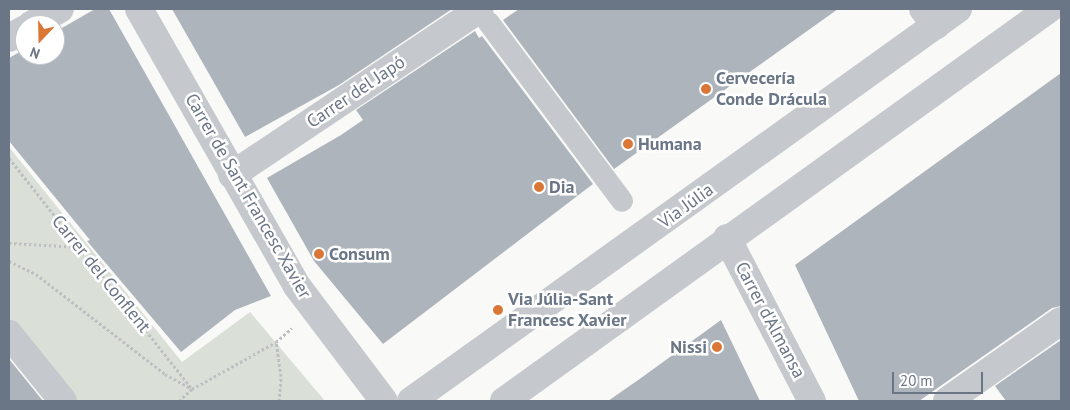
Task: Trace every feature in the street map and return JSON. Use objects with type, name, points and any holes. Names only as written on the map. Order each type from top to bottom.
[{"type":"street","name":"Carrer de Sant Francesc Xavier","points":[[139,9],[297,286],[384,401]]},
{"type":"street","name":"Via Júlia","points":[[411,401],[930,17],[958,9]]},
{"type":"street","points":[[504,401],[727,238],[1049,9]]},
{"type":"street","name":"Carrer del Japó","points":[[232,175],[484,16]]},
{"type":"street","points":[[484,16],[622,201]]},
{"type":"street","name":"Carrer d'Almansa","points":[[727,238],[812,401]]},
{"type":"street","points":[[947,401],[1061,321]]},
{"type":"street","points":[[9,334],[63,401]]},
{"type":"path","name":"Carrer del Conflent","points":[[9,158],[192,389]]},
{"type":"path","points":[[9,243],[80,247]]},
{"type":"path","points":[[9,261],[36,274],[165,374],[192,389]]},
{"type":"path","points":[[179,401],[192,389],[276,342],[295,325]]},
{"type":"path","points":[[276,342],[281,376],[279,401]]},
{"type":"shaded area","points":[[9,147],[182,362],[250,312],[325,401],[73,401],[9,322]]},
{"type":"building","points":[[95,9],[109,9],[271,296],[235,310],[181,352],[87,241],[90,240],[9,141],[9,58],[15,55],[15,65],[65,65],[65,26]]},
{"type":"building","points":[[172,9],[452,9],[339,85],[245,137]]},
{"type":"building","points":[[519,9],[838,9],[614,169],[503,20]]},
{"type":"building","points":[[475,31],[479,38],[482,36],[593,184],[383,344],[314,261],[267,178],[363,120],[356,110]]},
{"type":"building","points":[[1061,73],[1061,306],[1052,308],[919,401],[859,401],[795,265]]},
{"type":"building","points":[[721,320],[760,401],[608,401],[641,378]]},
{"type":"building","points":[[1061,340],[1061,401],[1006,401],[995,386]]},
{"type":"building","points":[[9,359],[43,401],[9,401]]},
{"type":"place","name":"Cervecería Conde Drácula","points":[[706,89]]},
{"type":"place","name":"Humana","points":[[628,144]]},
{"type":"place","name":"Dia","points":[[539,187]]},
{"type":"place","name":"Consum","points":[[319,254]]},
{"type":"place","name":"Via Júlia-Sant Francesc Xavier","points":[[498,310]]},
{"type":"place","name":"Nissi","points":[[717,347]]}]
